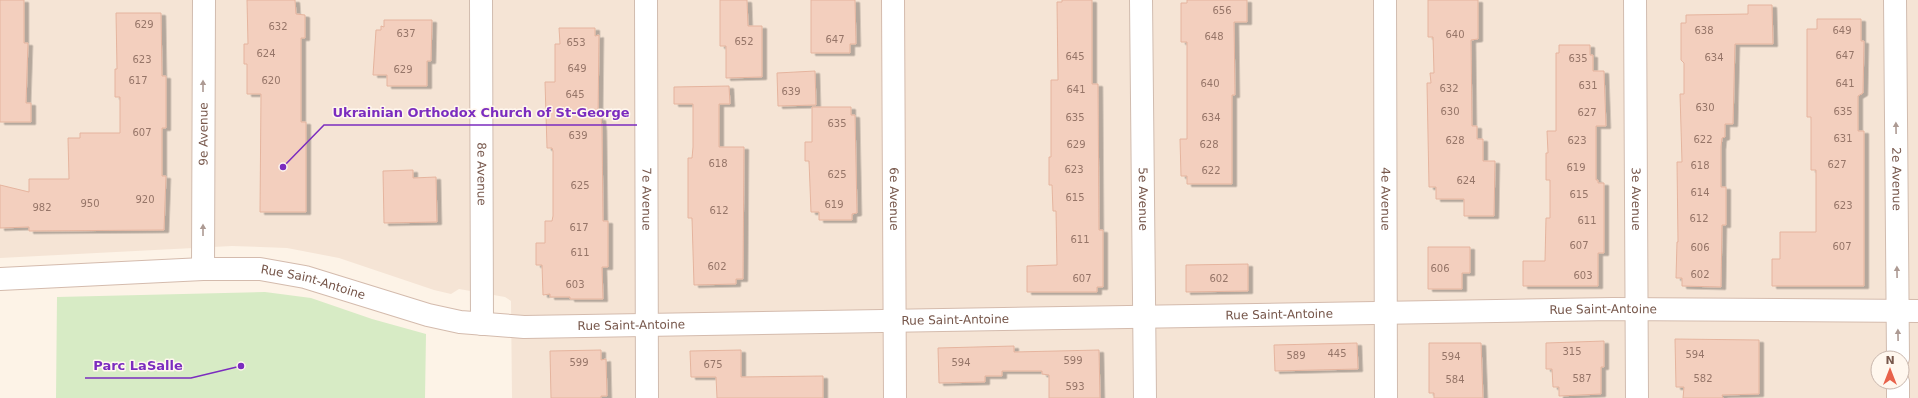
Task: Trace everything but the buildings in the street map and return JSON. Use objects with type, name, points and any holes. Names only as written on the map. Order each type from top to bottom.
[{"type":"street","name":"9e Avenue","points":[[203,269],[204,0]]},
{"type":"street","name":"8e Avenue","points":[[481,0],[482,324]]},
{"type":"street","name":"7e Avenue","points":[[646,0],[647,398]]},
{"type":"street","name":"6e Avenue","points":[[893,0],[895,398]]},
{"type":"street","name":"5e Avenue","points":[[1141,0],[1145,398]]},
{"type":"street","name":"4e Avenue","points":[[1385,0],[1386,398]]},
{"type":"street","name":"3e Avenue","points":[[1635,0],[1635,309],[1637,398]]},
{"type":"street","name":"2e Avenue","points":[[1895,0],[1908,311],[1900,350]]},
{"type":"street","name":"Rue Saint-Antoine","points":[[0,279],[203,269],[260,269],[305,277],[428,315],[482,324],[524,327],[1635,309],[1908,311]]},
{"type":"shaded area","points":[[0,0],[1918,0],[1918,398],[512,398],[511,301],[505,297],[459,289],[451,294],[434,290],[339,258],[287,248],[232,246],[0,258]]},
{"type":"green space","points":[[265,292],[311,298],[372,319],[426,334],[425,398],[56,398],[57,297]]},
{"type":"place","name":"Ukrainian Orthodox Church of St-George","points":[[283,167]]},
{"type":"place","name":"Parc LaSalle","points":[[241,366]]}]
